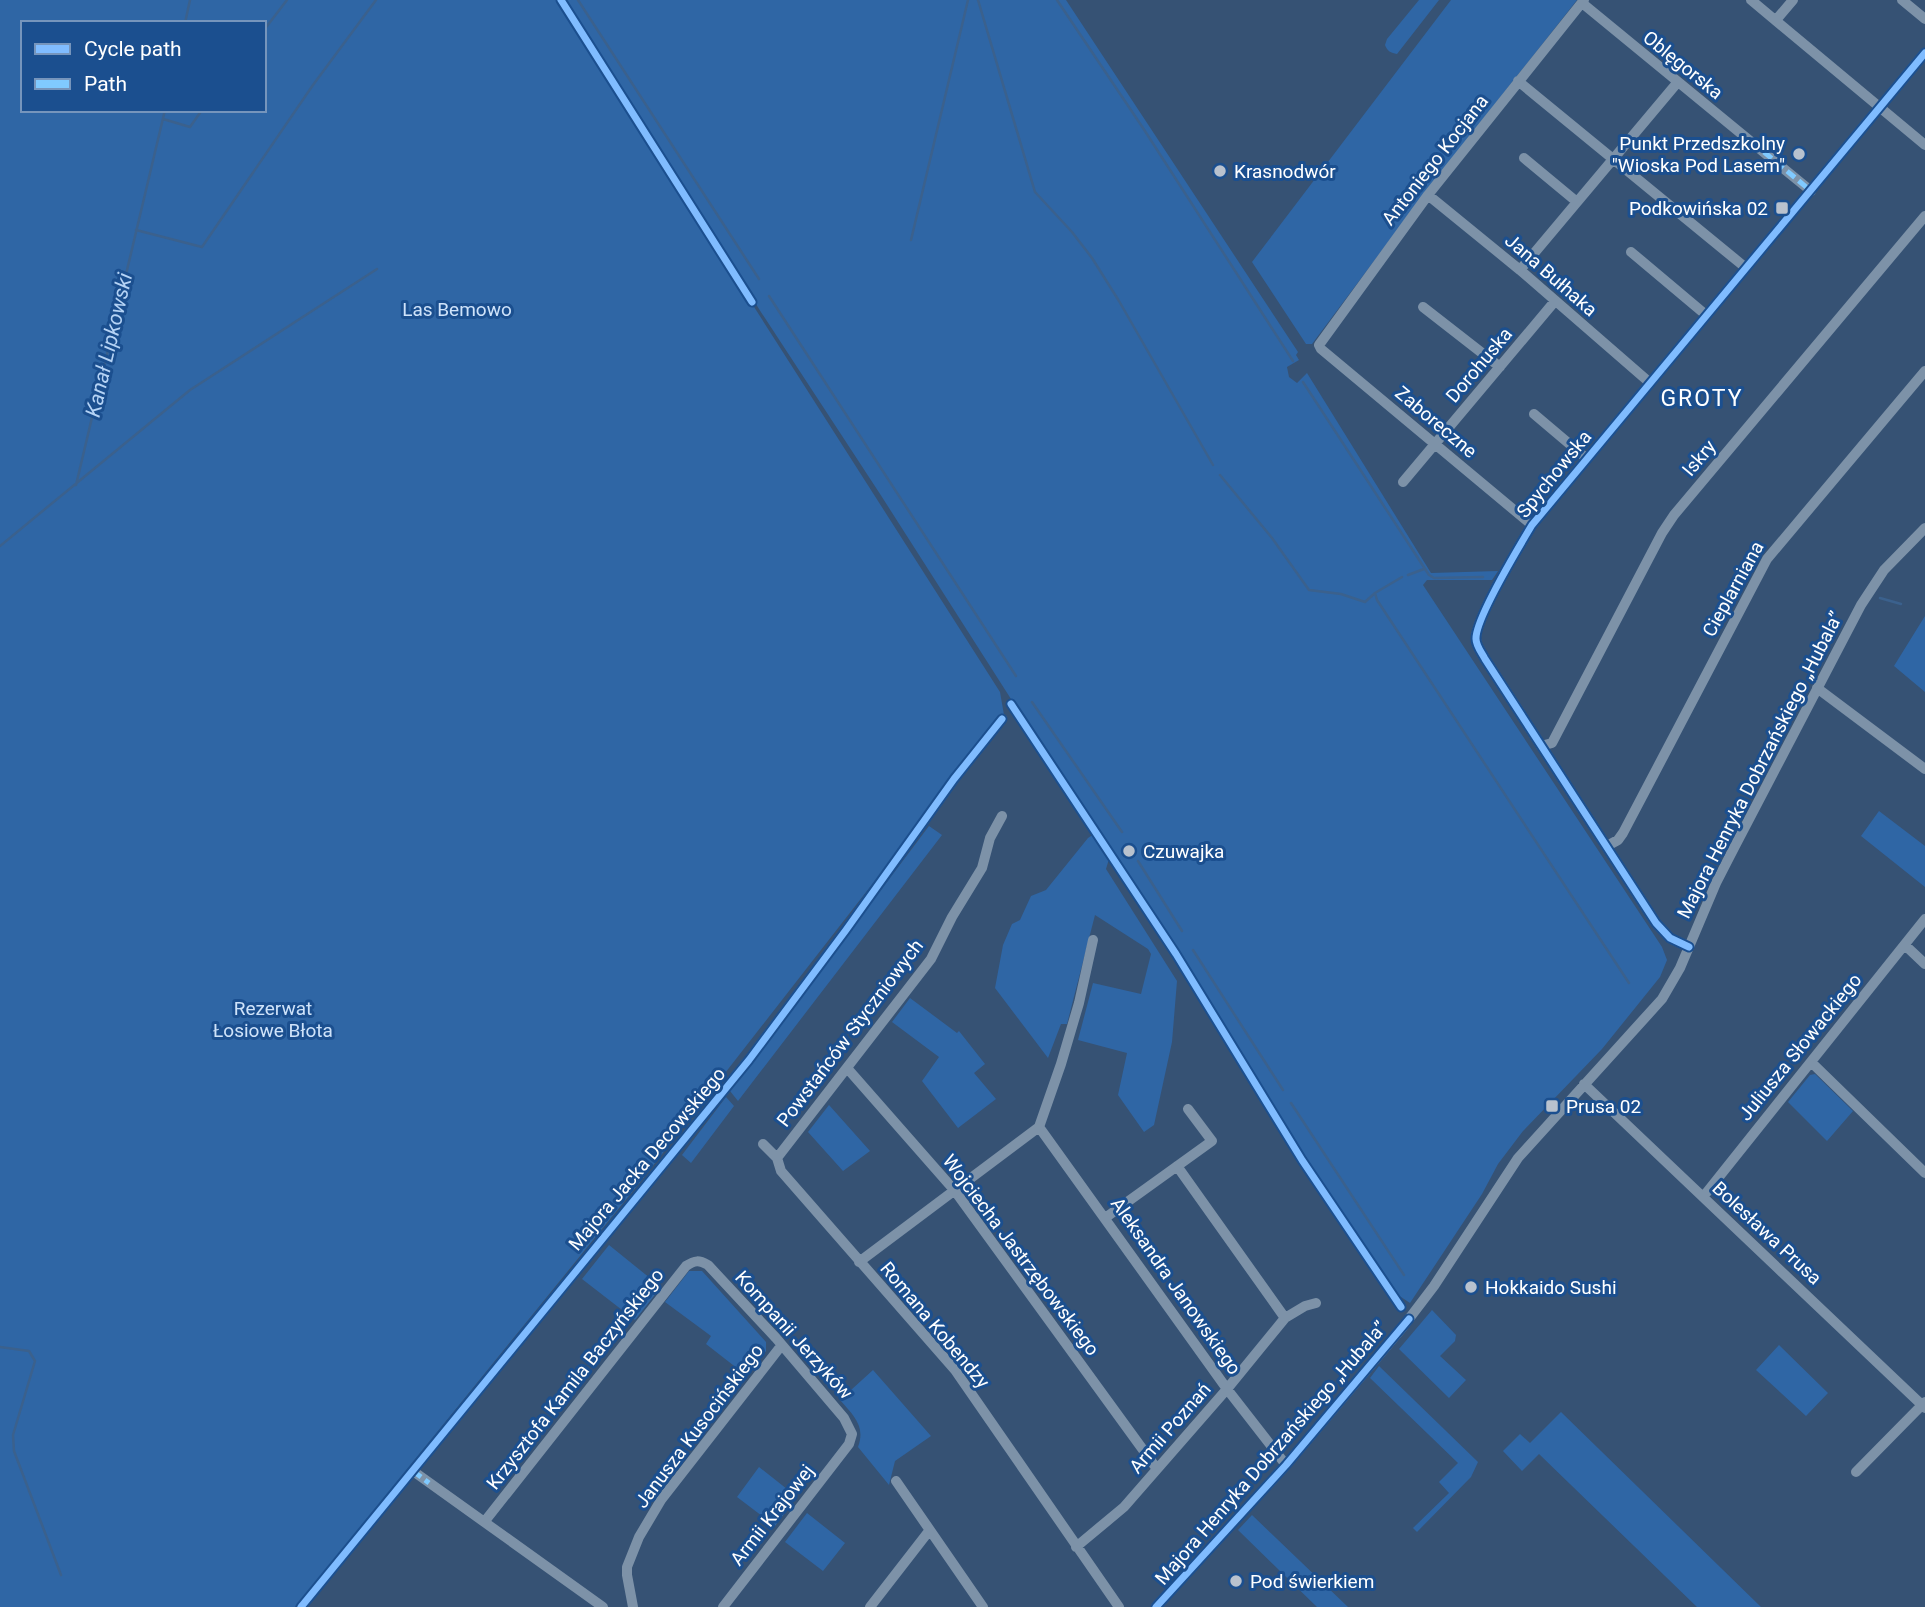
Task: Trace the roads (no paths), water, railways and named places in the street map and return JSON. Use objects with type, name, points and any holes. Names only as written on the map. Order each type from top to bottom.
[{"type":"street","points":[[1751,0],[1925,145]]},
{"type":"street","points":[[1776,20],[1793,0]]},
{"type":"street","points":[[1902,0],[1925,19]]},
{"type":"street","name":"Antoniego Kocjana","points":[[1319,345],[1429,195],[1583,1]]},
{"type":"street","name":"Oblęgorska","points":[[1583,1],[1677,83],[1811,191]]},
{"type":"street","name":"Spychowska","points":[[1689,947],[1663,933],[1541,747],[1476,643],[1476,636],[1499,583],[1532,525],[1925,53]]},
{"type":"street","points":[[1518,81],[1746,268]]},
{"type":"street","points":[[1520,270],[1677,83]]},
{"type":"street","points":[[1524,158],[1577,202]]},
{"type":"street","name":"Jana Bułhaka","points":[[1429,195],[1649,382]]},
{"type":"street","name":"Iskry","points":[[1541,747],[1552,743],[1674,515],[1925,216]]},
{"type":"street","points":[[1631,252],[1706,315]]},
{"type":"street","name":"Dorohuska","points":[[1403,482],[1555,301]]},
{"type":"street","points":[[1423,307],[1500,367]]},
{"type":"street","name":"Zaboreczne","points":[[1319,345],[1532,525]]},
{"type":"street","name":"Cieplarniana","points":[[1607,846],[1618,840],[1623,833],[1767,559],[1925,371]]},
{"type":"street","points":[[1534,414],[1586,457]]},
{"type":"street","name":"Majora Henryka Dobrzańskiego „Hubala”","points":[[1156,1607],[1286,1465],[1402,1328],[1434,1286],[1518,1158],[1662,999],[1674,981],[1722,872],[1871,587],[1898,554],[1925,528]]},
{"type":"street","points":[[1817,688],[1925,769]]},
{"type":"street","name":"Majora Jacka Decowskiego","points":[[301,1607],[749,1060],[954,779],[1002,719]]},
{"type":"street","name":"Powstańców Styczniowych","points":[[777,1158],[935,953],[952,917],[982,868],[990,838],[1002,816]]},
{"type":"street","name":"Juliusza Słowackiego","points":[[1703,1197],[1925,919]]},
{"type":"street","points":[[859,1262],[1039,1127],[1065,1052],[1093,940]]},
{"type":"street","points":[[1905,945],[1925,964]]},
{"type":"street","points":[[1811,1062],[1925,1173]]},
{"type":"street","name":"Wojciecha Jastrzębowskiego","points":[[847,1068],[955,1191],[1157,1469]]},
{"type":"street","name":"Bolesława Prusa","points":[[1584,1084],[1924,1405]]},
{"type":"street","points":[[1105,1217],[1212,1141],[1188,1109]]},
{"type":"street","name":"Aleksandra Janowskiego","points":[[1039,1127],[1227,1389],[1286,1465]]},
{"type":"street","name":"Romana Kobendzy","points":[[763,1144],[777,1158],[781,1171],[955,1370],[1119,1607]]},
{"type":"street","points":[[1177,1166],[1285,1318]]},
{"type":"street","name":"Kompanii Jerzyków","points":[[694,1260],[708,1265],[844,1418],[852,1434],[849,1444]]},
{"type":"street","name":"Krzysztofa Kamila Baczyńskiego","points":[[485,1521],[686,1266],[694,1260]]},
{"type":"street","name":"Armii Poznań","points":[[1076,1547],[1124,1507],[1285,1318],[1315,1303]]},
{"type":"street","name":"Janusza Kusocińskiego","points":[[634,1607],[627,1567],[650,1519],[781,1346]]},
{"type":"street","points":[[1856,1472],[1924,1405]]},
{"type":"street","name":"Armii Krajowej","points":[[723,1607],[849,1444]]},
{"type":"street","points":[[413,1471],[597,1605]]},
{"type":"street","points":[[896,1481],[983,1607]]},
{"type":"street","points":[[870,1607],[929,1531]]},
{"type":"waterway","name":"Kanał Lipkowski","points":[[185,21],[190,0]]},
{"type":"waterway","points":[[266,27],[287,0]]},
{"type":"waterway","points":[[136,230],[202,247],[313,85],[376,0]]},
{"type":"waterway","points":[[578,0],[759,279]]},
{"type":"waterway","points":[[911,240],[968,0]]},
{"type":"waterway","points":[[978,0],[1035,192],[1092,258],[1213,465]]},
{"type":"waterway","points":[[1057,0],[1293,361]]},
{"type":"waterway","name":"Kanał Lipkowski","points":[[76,485],[165,112]]},
{"type":"waterway","points":[[163,119],[190,127],[201,112]]},
{"type":"waterway","points":[[0,546],[190,390],[377,269]]},
{"type":"waterway","points":[[769,296],[1016,676]]},
{"type":"waterway","points":[[1303,382],[1429,575],[1434,578],[1483,577]]},
{"type":"waterway","points":[[1220,475],[1272,538],[1309,590],[1341,594],[1365,602],[1402,577]]},
{"type":"waterway","points":[[1408,575],[1424,569]]},
{"type":"waterway","points":[[1375,593],[1377,600],[1629,983]]},
{"type":"waterway","points":[[1880,598],[1901,604]]},
{"type":"waterway","points":[[1032,702],[1122,832]]},
{"type":"waterway","points":[[1138,861],[1182,931]]},
{"type":"waterway","points":[[1193,950],[1283,1090]]},
{"type":"waterway","points":[[1291,1103],[1404,1275]]},
{"type":"waterway","points":[[0,1347],[29,1351],[35,1361],[13,1435],[14,1451],[61,1575]]},
{"type":"place","name":"Punkt Przedszkolny \"Wioska Pod Lasem\"","points":[[1799,154]]},
{"type":"place","name":"Krasnodwór","points":[[1220,171]]},
{"type":"place","name":"Podkowińska 02","points":[[1782,208]]},
{"type":"place","name":"Czuwajka","points":[[1129,851]]},
{"type":"place","name":"Prusa 02","points":[[1552,1106]]},
{"type":"place","name":"Hokkaido Sushi","points":[[1471,1287]]},
{"type":"place","name":"Pod świerkiem","points":[[1236,1581]]},
{"type":"district","name":"GROTY","points":[[1702,398]]},
{"type":"park label","name":"Las Bemowo","points":[[457,309]]},
{"type":"park label","name":"Rezerwat Łosiowe Błota","points":[[273,1019]]}]
